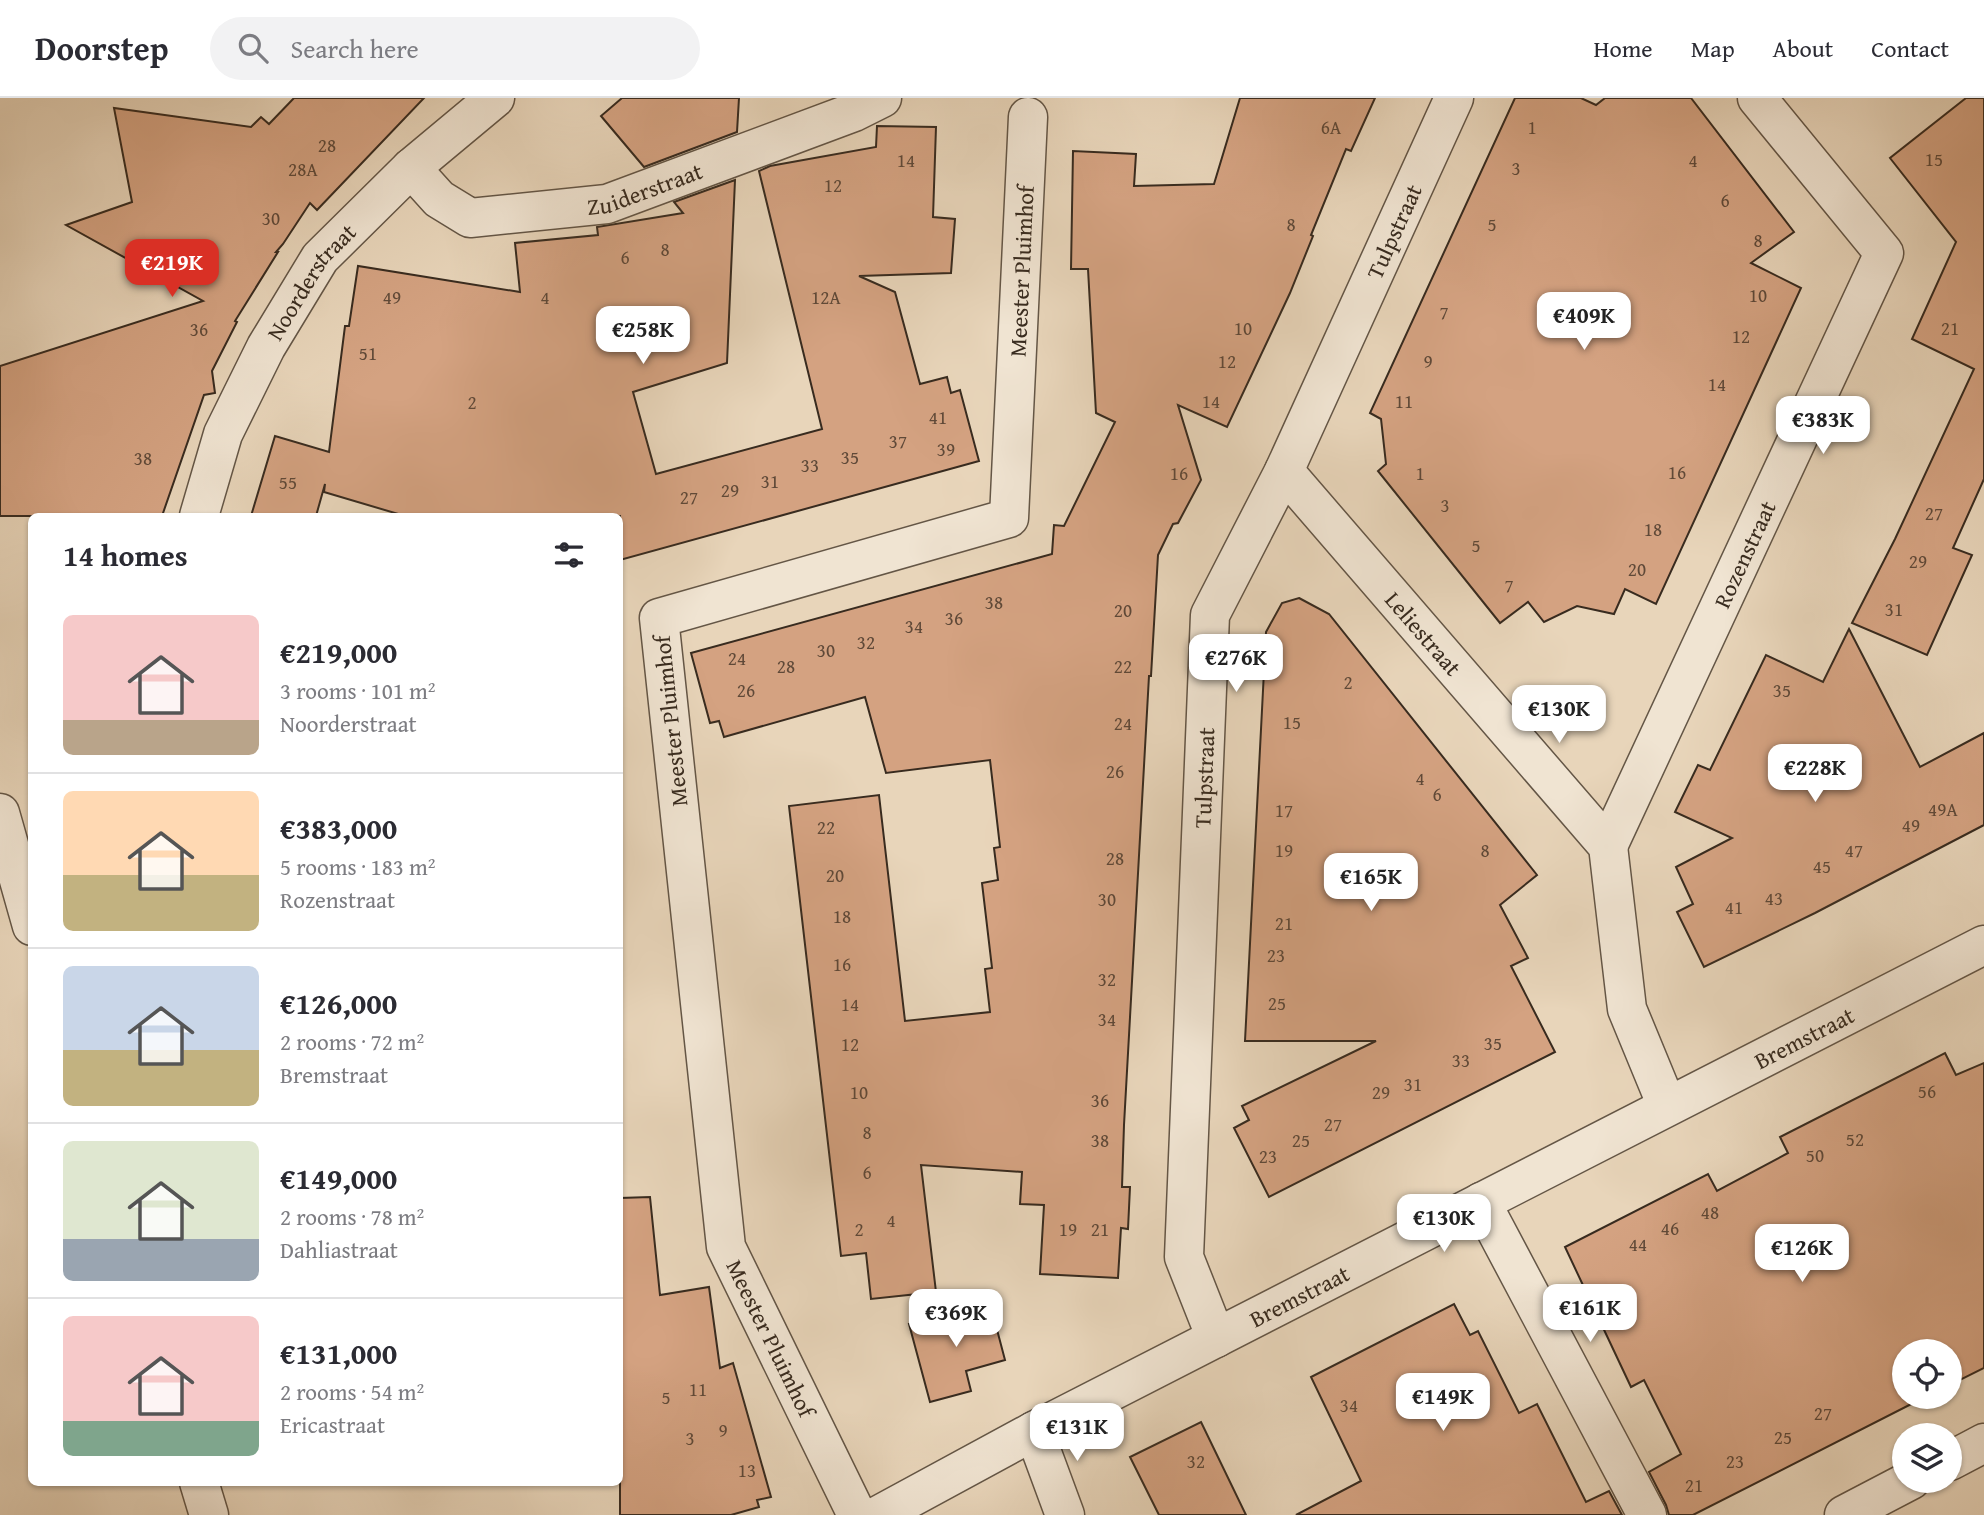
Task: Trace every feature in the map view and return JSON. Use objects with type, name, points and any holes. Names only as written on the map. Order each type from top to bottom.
[{"type":"street","name":"Noorderstraat","points":[[200,513],[223,434],[266,347],[320,258],[411,169],[495,98]]},
{"type":"street","name":"Zuiderstraat","points":[[411,169],[439,199],[470,218],[607,204],[854,112],[882,98]]},
{"type":"street","name":"Tulpstraat","points":[[1216,1338],[1184,1257],[1210,615],[1284,471],[1454,98]]},
{"type":"street","name":"Rozenstraat","points":[[1608,846],[1884,253],[1757,98]]},
{"type":"street","name":"Meester Pluimhof","points":[[857,1515],[726,1247],[659,618],[1009,518],[1028,117]]},
{"type":"street","name":"Leliestraat","points":[[1284,471],[1608,846]]},
{"type":"street","points":[[0,813],[24,860],[28,893]]},
{"type":"street","points":[[1608,846],[1627,1009],[1667,1106]]},
{"type":"street","name":"Bremstraat","points":[[879,1515],[1034,1430],[1984,945]]},
{"type":"street","points":[[1481,1202],[1647,1515]]},
{"type":"street","points":[[1034,1430],[1065,1515]]},
{"type":"street","points":[[1962,1455],[1984,1443]]},
{"type":"street","points":[[200,1486],[209,1515]]},
{"type":"street","points":[[1844,1515],[1892,1490]]},
{"type":"building","points":[[294,98],[424,98],[317,210],[310,203],[276,252],[235,321],[237,322],[212,371],[215,393],[204,395],[163,513],[28,513],[28,516],[0,516],[0,366],[203,301],[66,225],[132,202],[114,108],[251,127],[261,117],[269,124]]},
{"type":"building","points":[[622,98],[739,98],[737,132],[644,167],[601,116]]},
{"type":"building","points":[[1240,98],[1375,98],[1351,151],[1346,149],[1290,293],[1227,427],[1178,405],[1201,480],[1178,523],[1173,524],[1158,555],[1124,1125],[1122,1187],[1130,1187],[1128,1229],[1121,1228],[1118,1278],[1040,1274],[1044,1205],[1020,1204],[1022,1172],[921,1165],[936,1292],[871,1299],[866,1253],[841,1256],[789,806],[879,795],[905,1021],[990,1012],[985,969],[992,968],[982,883],[998,880],[994,848],[1000,847],[990,760],[886,773],[865,697],[724,737],[719,721],[710,723],[691,653],[1052,554],[1054,525],[1064,526],[1115,422],[1096,413],[1088,269],[1071,269],[1073,151],[1136,154],[1134,186],[1214,184]]},
{"type":"building","points":[[1515,98],[1581,98],[1596,105],[1605,98],[1691,98],[1794,232],[1751,263],[1801,288],[1656,604],[1625,589],[1614,614],[1577,606],[1544,622],[1528,602],[1500,623],[1378,471],[1386,464],[1381,419],[1370,413]]},
{"type":"building","points":[[1966,98],[1984,98],[1984,479],[1953,548],[1972,555],[1927,655],[1852,623],[1895,539],[1974,369],[1912,339],[1956,242],[1890,158]]},
{"type":"building","points":[[877,126],[936,127],[933,217],[955,219],[951,273],[859,276],[895,292],[920,384],[947,377],[951,393],[960,390],[979,461],[623,559],[623,513],[395,513],[324,492],[325,484],[317,513],[252,513],[275,436],[329,452],[345,326],[349,326],[358,266],[520,292],[515,243],[598,235],[597,227],[683,213],[674,202],[735,180],[727,363],[633,392],[656,474],[822,429],[759,171],[770,166],[876,147]]},
{"type":"building","points":[[1299,598],[1329,614],[1537,875],[1500,905],[1528,958],[1511,966],[1555,1052],[1269,1197],[1234,1128],[1249,1120],[1242,1106],[1376,1041],[1245,1041],[1266,632],[1282,603]]},
{"type":"building","points":[[1849,629],[1920,767],[1984,733],[1984,825],[1704,967],[1677,912],[1693,904],[1676,867],[1732,838],[1675,812],[1698,765],[1710,770],[1766,655],[1823,682]]},
{"type":"building","points":[[1945,1053],[1956,1075],[1984,1063],[1984,1368],[1962,1379],[1962,1339],[1892,1339],[1892,1409],[1901,1409],[1693,1515],[1669,1515],[1649,1472],[1681,1454],[1644,1380],[1631,1387],[1565,1247],[1708,1174],[1717,1191],[1788,1153],[1780,1137]]},
{"type":"building","points":[[650,1197],[660,1295],[709,1287],[720,1368],[733,1363],[771,1497],[757,1500],[759,1507],[731,1515],[620,1515],[620,1486],[623,1486],[623,1198]]},
{"type":"building","points":[[990,1303],[1005,1360],[966,1371],[971,1391],[930,1402],[909,1324]]},
{"type":"building","points":[[1454,1304],[1470,1335],[1478,1331],[1519,1413],[1537,1404],[1586,1502],[1609,1491],[1622,1515],[1296,1515],[1361,1481],[1311,1377]]},
{"type":"building","points":[[1201,1422],[1246,1515],[1159,1515],[1130,1457]]}]
